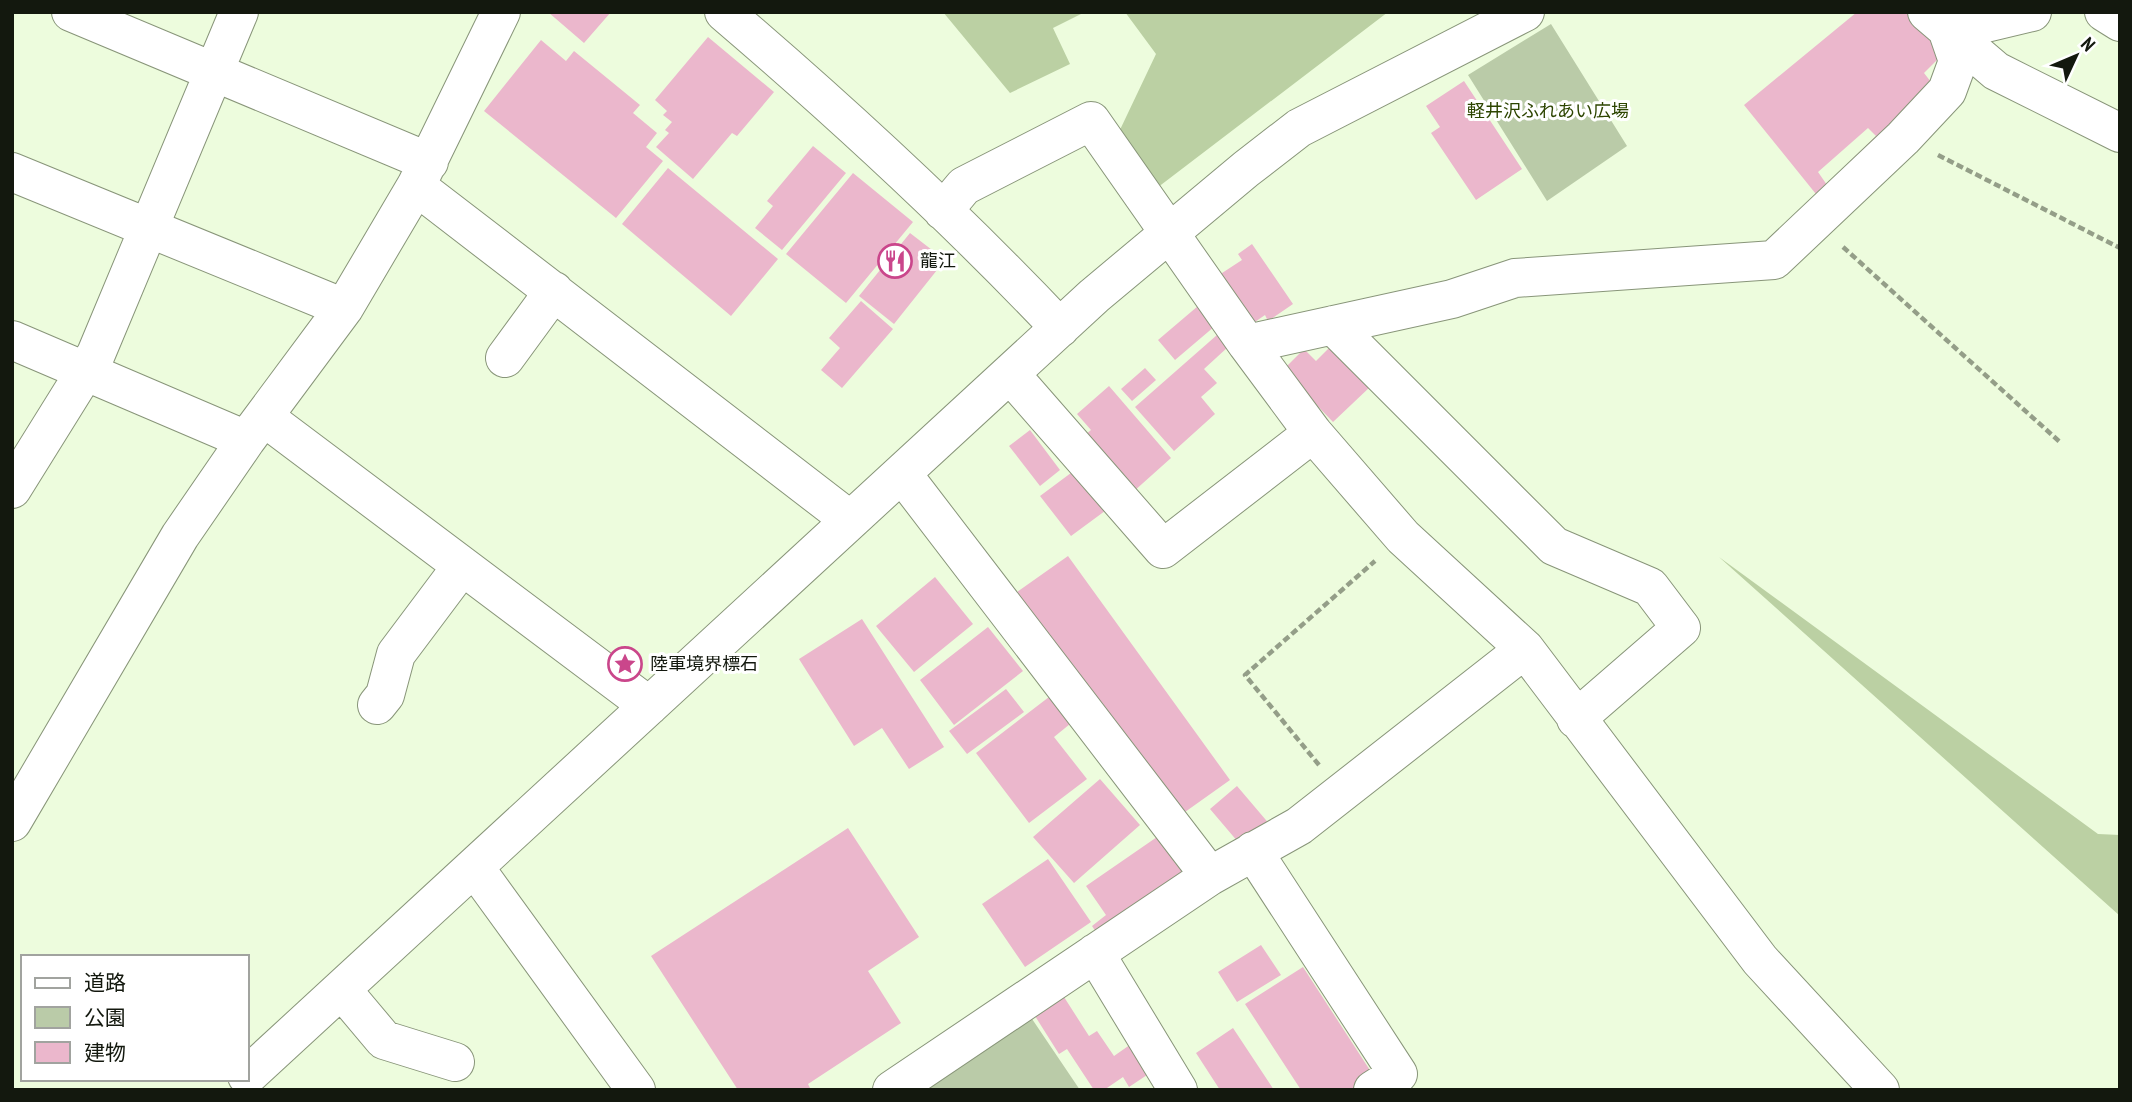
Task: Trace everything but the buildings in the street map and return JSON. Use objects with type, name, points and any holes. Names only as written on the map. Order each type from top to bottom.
[{"type":"street","points":[[71,12],[214,72],[422,174],[554,291],[850,520]]},
{"type":"street","points":[[12,489],[86,371],[149,229],[239,12]]},
{"type":"street","points":[[724,12],[821,95],[943,211],[1060,328]]},
{"type":"street","points":[[248,1075],[1060,328],[1170,233],[1298,128],[1525,12]]},
{"type":"street","points":[[1938,22],[2032,12]]},
{"type":"street","points":[[2104,12],[2120,23]]},
{"type":"street","points":[[13,816],[180,536],[255,428],[344,308],[422,174],[496,14]]},
{"type":"street","points":[[1247,344],[1452,299],[1515,278],[1774,261],[1903,138],[1947,91],[1958,61],[1938,22]]},
{"type":"street","points":[[1938,22],[1997,71],[2120,133]]},
{"type":"street","points":[[943,211],[964,186],[1091,121],[1247,344],[1313,432],[1403,537],[1525,649],[1760,960],[1880,1090]]},
{"type":"street","points":[[12,172],[344,308]]},
{"type":"street","points":[[505,358],[554,291]]},
{"type":"street","points":[[1333,325],[1554,546],[1650,587],[1681,628],[1576,719]]},
{"type":"street","points":[[12,340],[86,371],[255,428],[462,566],[649,706]]},
{"type":"street","points":[[1010,374],[1163,549],[1313,432]]},
{"type":"street","points":[[903,475],[1210,876]]},
{"type":"street","points":[[377,705],[385,695],[396,654],[462,566]]},
{"type":"street","points":[[892,1090],[1210,876],[1298,826],[1525,649]]},
{"type":"street","points":[[1253,851],[1398,1074],[1373,1090]]},
{"type":"street","points":[[475,868],[636,1090]]},
{"type":"street","points":[[1096,953],[1178,1090]]},
{"type":"street","points":[[342,990],[384,1040],[455,1062]]},
{"type":"path","points":[[1903,138],[2120,248]]},
{"type":"path","points":[[1816,223],[2061,443]]},
{"type":"path","points":[[1342,792],[1245,675],[1403,537]]},
{"type":"green space","points":[[943,12],[1085,12],[1053,28],[1070,64],[1010,93]]},
{"type":"green space","points":[[1125,12],[1388,12],[1153,191],[1118,134],[1156,54]]},
{"type":"green space","name":"軽井沢ふれあい広場","points":[[1551,24],[1627,146],[1547,201],[1468,75]]},
{"type":"green space","points":[[1719,557],[2098,834],[2120,835],[2120,916]]},
{"type":"green space","points":[[1026,1010],[1080,1090],[904,1090]]},
{"type":"place","name":"龍江","points":[[895,261]]},
{"type":"place","name":"陸軍境界標石","points":[[625,664]]}]
